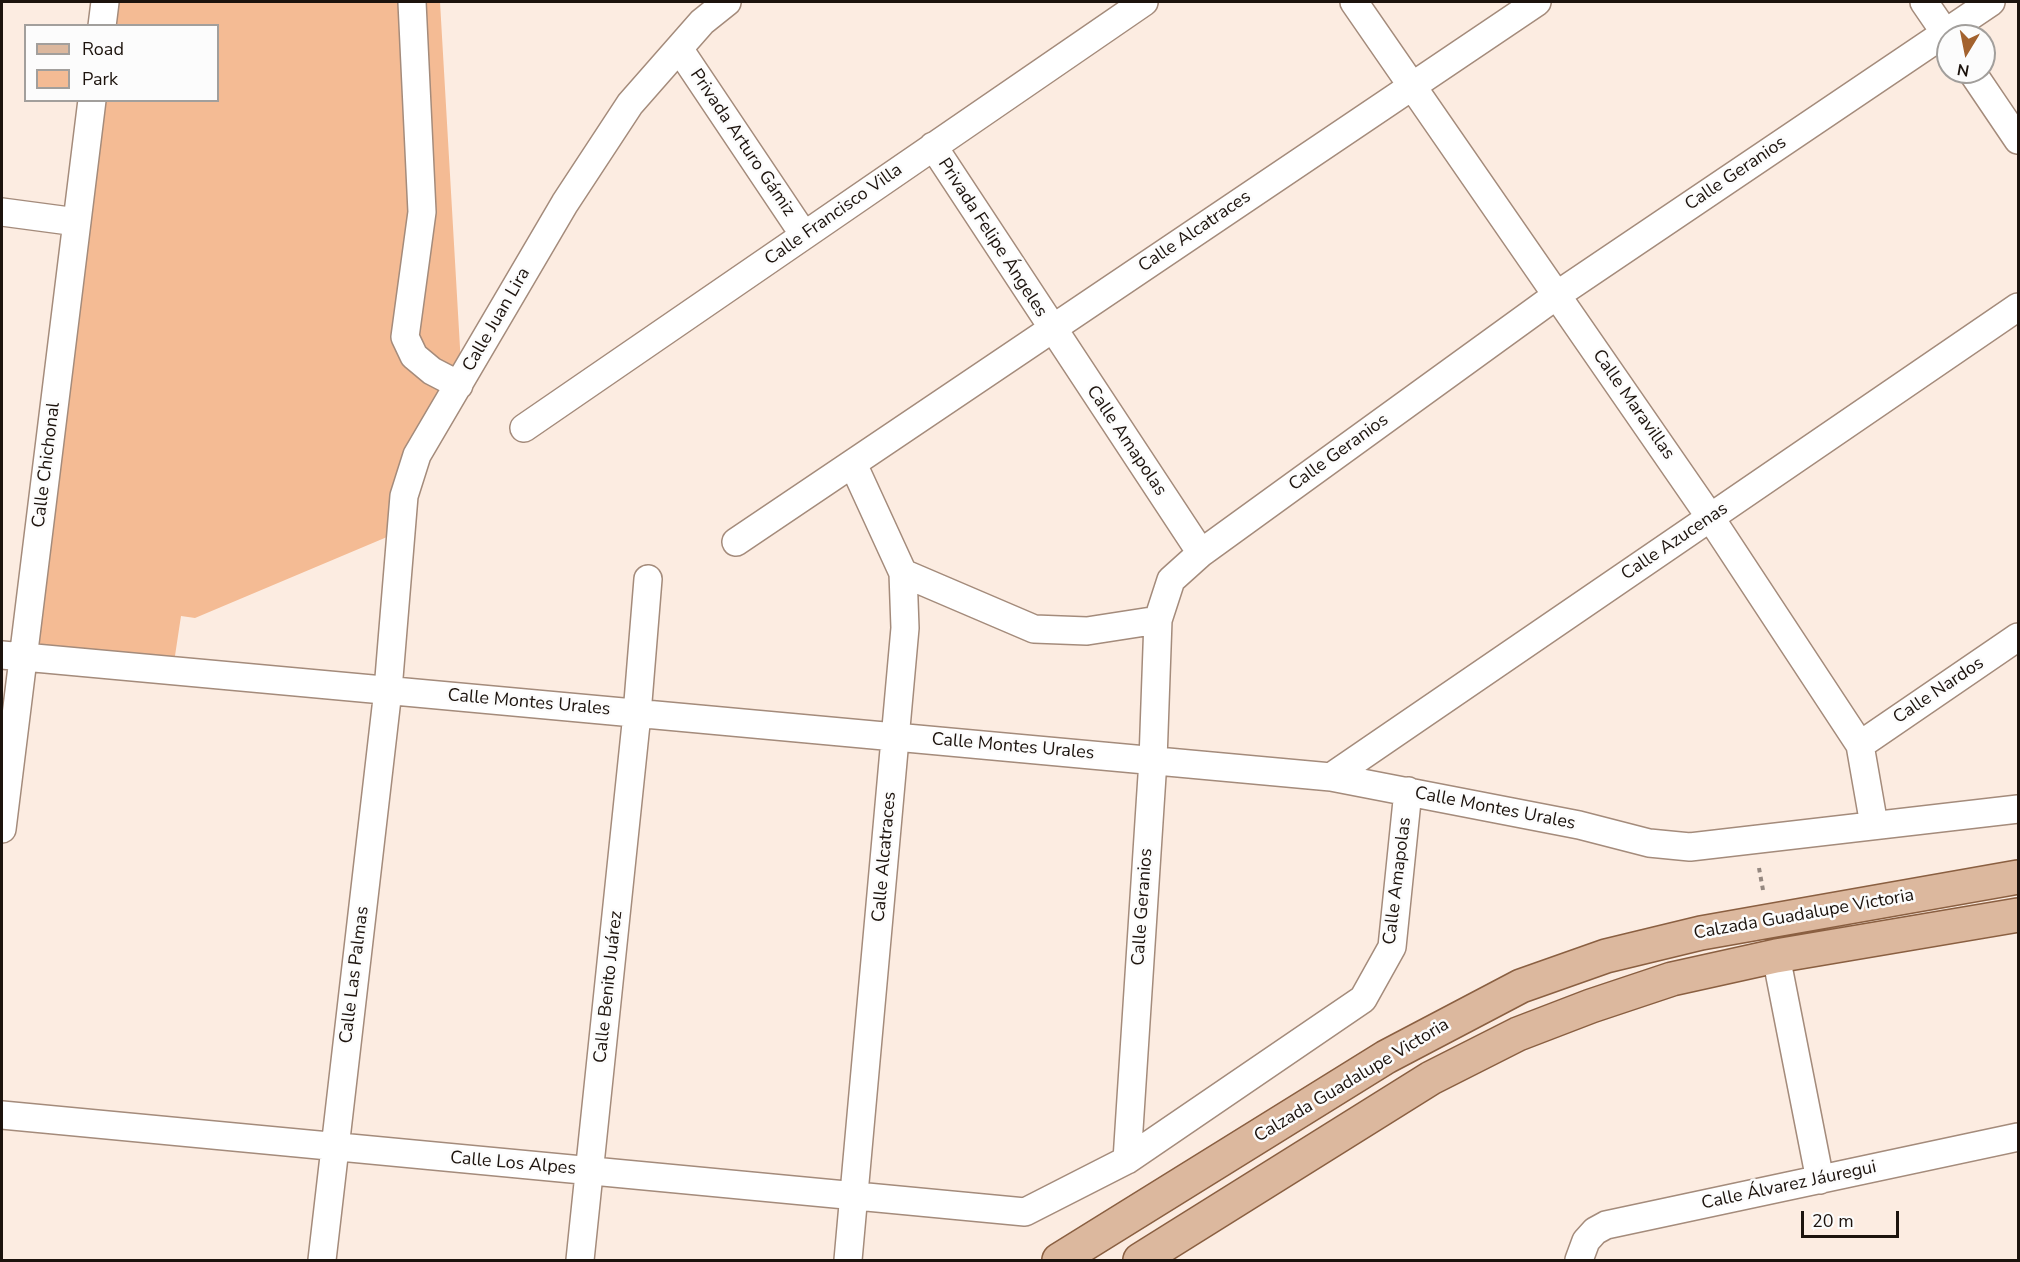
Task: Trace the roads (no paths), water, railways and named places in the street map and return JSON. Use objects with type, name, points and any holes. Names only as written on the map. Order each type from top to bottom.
[{"type":"main road","name":"Calzada Guadalupe Victoria","points":[[1059,1260],[1386,1056],[1521,986],[1606,956],[1701,933],[2019,877]]},
{"type":"main road","name":"Calzada Guadalupe Victoria","points":[[1140,1260],[1431,1078],[1518,1034],[1672,979],[1776,956],[2019,915]]},
{"type":"street","points":[[102,24],[105,2]]},
{"type":"street","points":[[412,2],[422,212],[405,337],[414,356],[432,371],[459,385]]},
{"type":"street","name":"Calle Juan Lira","points":[[388,690],[404,496],[417,455],[584,173],[630,104],[680,50],[702,22],[728,2]]},
{"type":"street","name":"Calle Francisco Villa","points":[[524,428],[1144,2]]},
{"type":"street","name":"Calle Maravillas","points":[[1354,2],[1710,517],[1860,745],[1874,825]]},
{"type":"street","name":"Calle Alcatraces","points":[[736,542],[1537,2]]},
{"type":"street","points":[[1924,2],[1939,24]]},
{"type":"street","name":"Calle Geranios","points":[[1962,24],[1991,2]]},
{"type":"street","name":"Calle Geranios","points":[[1127,1160],[1153,760],[1158,620],[1172,580],[1201,553],[1557,295],[1936,42]]},
{"type":"street","name":"Privada Arturo Gámiz","points":[[680,50],[804,236]]},
{"type":"street","points":[[1980,84],[2019,140]]},
{"type":"street","name":"Calle Chichonal","points":[[2,829],[12,656],[77,222],[92,102]]},
{"type":"street","name":"Privada Felipe Ángeles","points":[[933,146],[1052,329]]},
{"type":"street","points":[[2,212],[77,222]]},
{"type":"street","name":"Calle Azucenas","points":[[1331,777],[2019,306]]},
{"type":"street","name":"Calle Amapolas","points":[[1052,329],[1201,553]]},
{"type":"street","name":"Calle Alcatraces","points":[[848,1260],[905,628],[903,573],[853,464]]},
{"type":"street","points":[[903,573],[1034,629],[1086,631],[1158,620]]},
{"type":"street","name":"Calle Benito Juárez","points":[[580,1260],[638,714],[648,579]]},
{"type":"street","name":"Calle Nardos","points":[[1860,745],[2019,637]]},
{"type":"street","name":"Calle Montes Urales","points":[[12,656],[1331,777],[1579,825],[1649,843],[1690,847],[2019,809]]},
{"type":"street","name":"Calle Las Palmas","points":[[322,1260],[388,690]]},
{"type":"street","name":"Calle Amapolas","points":[[1127,1160],[1363,999],[1392,947],[1408,791]]},
{"type":"street","points":[[1776,956],[1820,1180]]},
{"type":"street","name":"Calle Los Alpes","points":[[2,1115],[1025,1212],[1127,1160]]},
{"type":"street","name":"Calle Álvarez Jáuregui","points":[[1579,1260],[1586,1241],[1595,1231],[1606,1225],[2019,1137]]}]
